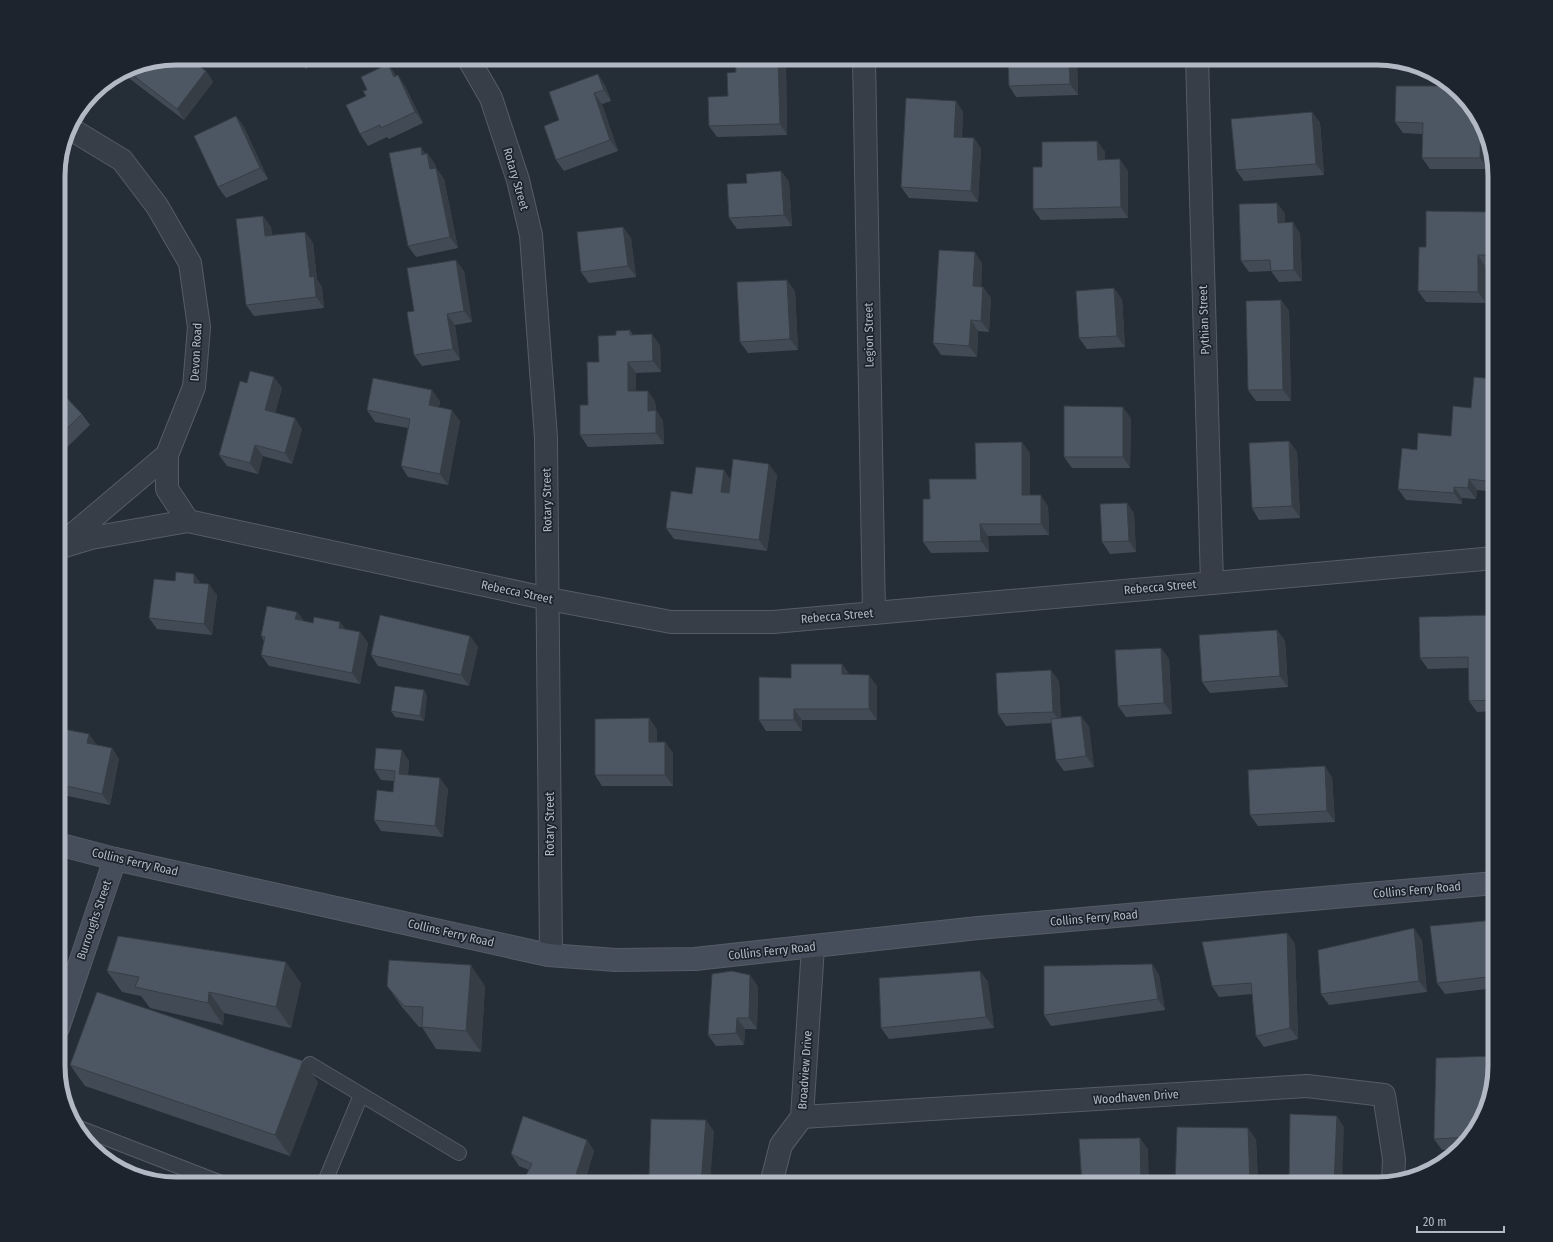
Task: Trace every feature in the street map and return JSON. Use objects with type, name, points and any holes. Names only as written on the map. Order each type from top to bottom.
[{"type":"street","name":"Rotary Street","points":[[472,65],[491,98],[518,180],[531,235],[546,438],[549,598],[551,955]]},
{"type":"street","name":"Legion Street","points":[[864,65],[874,613]]},
{"type":"street","name":"Pythian Street","points":[[1197,65],[1212,583]]},
{"type":"street","name":"Devon Road","points":[[65,542],[167,455],[194,387],[199,327],[190,263],[157,206],[122,160],[74,131]]},
{"type":"street","points":[[65,546],[91,538],[188,521],[167,489],[167,455]]},
{"type":"street","name":"Rebecca Street","points":[[188,521],[549,598],[671,622],[773,622],[1488,559]]},
{"type":"street","name":"Collins Ferry Road","points":[[65,846],[115,859],[551,955],[616,960],[695,959],[978,928],[1488,884]]},
{"type":"street","name":"Burroughs Street","points":[[65,1007],[115,859]]},
{"type":"street","name":"Broadview Drive","points":[[773,1177],[781,1145],[802,1117],[813,947]]},
{"type":"street","name":"Woodhaven Drive","points":[[802,1117],[1307,1086],[1384,1095],[1394,1159],[1393,1176]]},
{"type":"lane","points":[[310,1064],[459,1153]]},
{"type":"lane","points":[[327,1177],[361,1095]]},
{"type":"lane","points":[[86,1130],[206,1177]]},
{"type":"building","points":[[169,65],[198,65],[206,71],[177,109],[131,74],[155,67]]},
{"type":"building","points":[[388,65],[394,77],[398,75],[415,112],[381,128],[380,125],[360,134],[346,105],[366,96],[363,91],[367,90],[361,77]]},
{"type":"building","points":[[736,65],[778,65],[780,124],[709,126],[708,97],[728,96],[727,73],[736,72]]},
{"type":"building","points":[[1008,65],[1069,65],[1070,84],[1009,86]]},
{"type":"building","points":[[598,74],[604,90],[594,93],[610,140],[556,160],[544,126],[559,120],[549,92]]},
{"type":"building","points":[[1396,86],[1441,86],[1460,103],[1473,121],[1481,136],[1480,158],[1422,158],[1423,123],[1395,122]]},
{"type":"building","points":[[906,98],[956,101],[954,137],[974,138],[971,191],[901,187]]},
{"type":"building","points":[[1312,112],[1316,164],[1236,170],[1231,119]]},
{"type":"building","points":[[236,116],[260,168],[218,187],[194,136]]},
{"type":"building","points":[[1097,141],[1098,160],[1120,159],[1121,207],[1033,209],[1033,167],[1042,167],[1042,142]]},
{"type":"building","points":[[421,147],[422,155],[427,153],[430,169],[436,168],[450,237],[408,246],[389,153]]},
{"type":"building","points":[[781,171],[784,215],[729,218],[727,184],[747,183],[746,174]]},
{"type":"building","points":[[1277,203],[1278,223],[1293,222],[1294,270],[1271,271],[1270,260],[1241,261],[1239,204]]},
{"type":"building","points":[[1426,211],[1488,212],[1488,255],[1478,255],[1478,292],[1418,291],[1419,247],[1426,247]]},
{"type":"building","points":[[263,216],[265,236],[305,232],[310,277],[314,276],[316,297],[246,305],[236,219]]},
{"type":"building","points":[[623,227],[628,266],[581,272],[577,232]]},
{"type":"building","points":[[939,250],[975,252],[973,286],[983,287],[981,321],[971,320],[969,346],[933,343]]},
{"type":"building","points":[[456,260],[464,311],[447,314],[453,349],[414,355],[407,312],[414,311],[407,268]]},
{"type":"building","points":[[787,280],[790,339],[740,342],[737,282]]},
{"type":"building","points":[[1114,288],[1117,336],[1079,338],[1076,291]]},
{"type":"building","points":[[1281,300],[1283,390],[1248,390],[1246,301]]},
{"type":"building","points":[[630,330],[630,335],[652,334],[653,361],[628,362],[628,391],[648,391],[648,411],[656,410],[656,433],[580,435],[580,405],[588,405],[587,362],[599,362],[598,336],[616,335],[616,331]]},
{"type":"building","points":[[250,371],[274,377],[265,410],[295,418],[285,453],[255,445],[250,463],[219,455],[240,381],[247,383]]},
{"type":"building","points":[[1474,377],[1488,378],[1488,481],[1469,479],[1468,488],[1454,487],[1454,493],[1398,489],[1402,448],[1417,450],[1418,433],[1451,436],[1453,406],[1471,408]]},
{"type":"building","points":[[373,378],[432,390],[429,405],[452,410],[440,474],[401,466],[410,419],[367,410]]},
{"type":"building","points":[[65,396],[82,414],[65,430]]},
{"type":"building","points":[[1064,406],[1123,407],[1123,457],[1064,457]]},
{"type":"building","points":[[1289,441],[1292,506],[1252,508],[1249,443]]},
{"type":"building","points":[[1022,442],[1022,495],[1041,495],[1041,524],[980,524],[981,541],[923,542],[923,499],[930,499],[929,479],[976,479],[975,443]]},
{"type":"building","points":[[733,459],[769,464],[759,540],[666,528],[671,491],[692,494],[696,467],[724,470],[721,492],[729,493]]},
{"type":"building","points":[[1127,503],[1129,541],[1102,542],[1100,504]]},
{"type":"building","points":[[176,572],[194,574],[194,583],[209,584],[204,624],[149,618],[154,579],[175,581]]},
{"type":"building","points":[[267,606],[297,612],[295,619],[313,623],[314,617],[340,622],[339,628],[360,632],[352,673],[261,655],[265,637],[261,636]]},
{"type":"building","points":[[380,615],[470,636],[461,675],[371,655]]},
{"type":"building","points":[[1488,615],[1488,700],[1469,701],[1468,657],[1420,658],[1419,617]]},
{"type":"building","points":[[1277,630],[1280,676],[1202,682],[1199,635]]},
{"type":"building","points":[[1161,648],[1164,703],[1118,706],[1115,650]]},
{"type":"building","points":[[791,664],[842,664],[842,674],[869,675],[869,709],[794,709],[794,720],[759,720],[759,677],[791,678]]},
{"type":"building","points":[[1051,670],[1053,712],[998,714],[996,673]]},
{"type":"building","points":[[395,686],[424,690],[420,716],[391,711]]},
{"type":"building","points":[[1081,716],[1086,756],[1056,760],[1051,719]]},
{"type":"building","points":[[649,718],[649,742],[665,742],[665,775],[595,775],[595,719]]},
{"type":"building","points":[[65,729],[89,734],[87,743],[112,748],[102,794],[65,786]]},
{"type":"building","points":[[376,748],[402,750],[399,774],[440,778],[435,826],[374,820],[377,790],[393,792],[395,771],[374,769]]},
{"type":"building","points":[[1325,766],[1327,811],[1250,815],[1248,770]]},
{"type":"building","points":[[1488,921],[1488,977],[1437,983],[1430,926]]},
{"type":"building","points":[[1414,928],[1419,981],[1321,994],[1318,950]]},
{"type":"building","points":[[1287,933],[1290,1028],[1256,1036],[1251,983],[1212,986],[1202,942]]},
{"type":"building","points":[[118,936],[286,962],[276,1007],[209,992],[208,1003],[135,987],[139,977],[107,971]]},
{"type":"building","points":[[389,960],[471,965],[466,1031],[422,1027],[423,1007],[404,1006],[387,986]]},
{"type":"building","points":[[1152,964],[1158,999],[1044,1015],[1044,966]]},
{"type":"building","points":[[732,971],[750,975],[749,1018],[737,1018],[736,1033],[708,1035],[712,974]]},
{"type":"building","points":[[980,971],[986,1017],[881,1028],[879,978]]},
{"type":"building","points":[[97,992],[303,1061],[275,1135],[70,1065]]},
{"type":"building","points":[[1488,1056],[1487,1080],[1482,1102],[1477,1115],[1461,1137],[1434,1139],[1436,1058]]},
{"type":"building","points":[[1290,1114],[1337,1116],[1334,1177],[1289,1177]]},
{"type":"building","points":[[523,1116],[587,1140],[575,1177],[525,1177],[532,1164],[511,1154]]},
{"type":"building","points":[[651,1119],[706,1120],[702,1177],[633,1177],[633,1175],[649,1176]]},
{"type":"building","points":[[1177,1127],[1248,1128],[1250,1177],[1175,1177]]},
{"type":"building","points":[[1140,1138],[1141,1177],[1082,1177],[1079,1139]]}]
